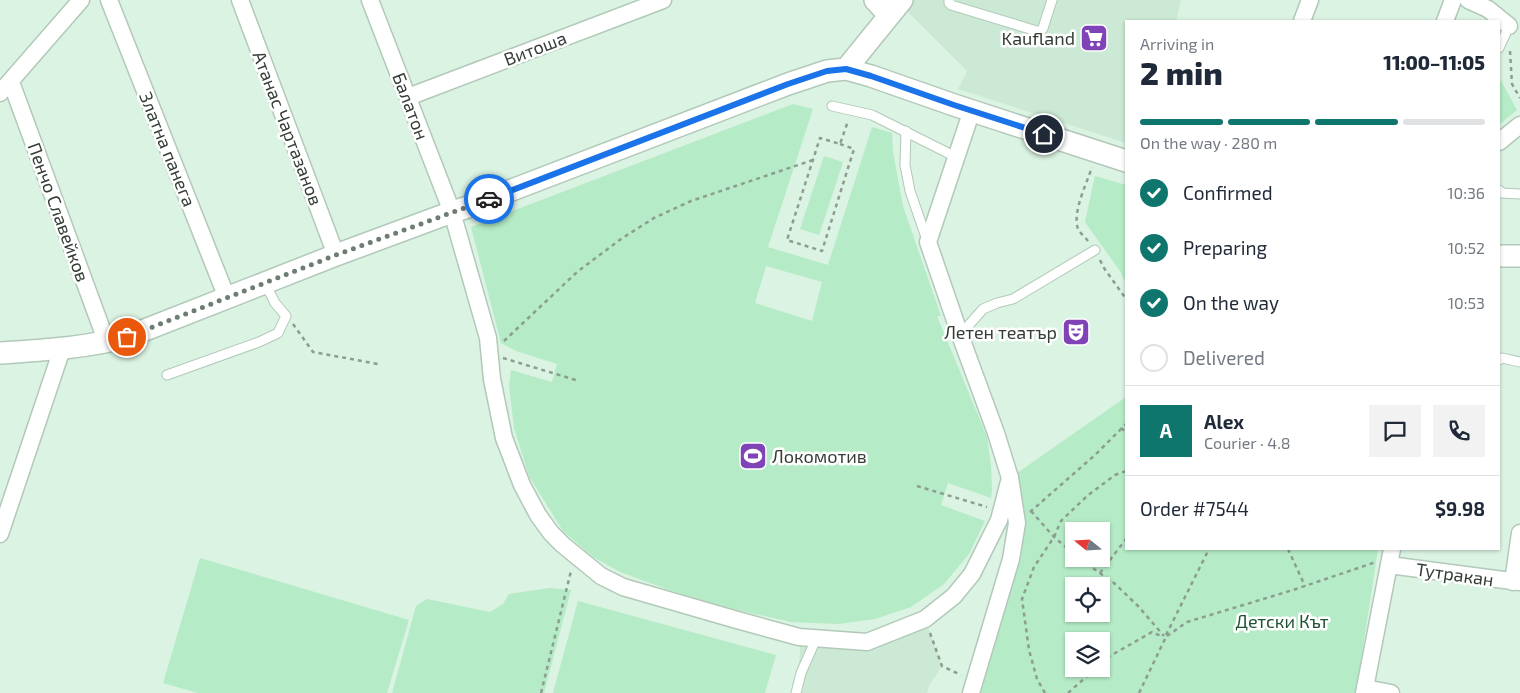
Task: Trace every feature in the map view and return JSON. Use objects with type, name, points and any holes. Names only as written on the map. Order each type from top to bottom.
[{"type":"street","points":[[5,87],[81,0]]},
{"type":"street","name":"Златна панега","points":[[109,0],[227,298]]},
{"type":"street","name":"Атанас Чартазанов","points":[[240,0],[336,255]]},
{"type":"street","name":"Балатон","points":[[370,0],[452,212],[488,338],[492,378],[504,438],[522,485],[538,515],[552,533],[575,555],[602,576],[624,587],[799,637],[867,642],[925,619],[954,596],[972,574],[1002,512],[1010,478]]},
{"type":"street","name":"Витоша","points":[[408,97],[663,0]]},
{"type":"street","points":[[1302,20],[1310,0]]},
{"type":"street","points":[[1445,20],[1453,0]]},
{"type":"street","points":[[1468,0],[1488,9],[1509,26]]},
{"type":"street","points":[[846,69],[889,5]]},
{"type":"street","points":[[0,353],[62,349],[107,343],[127,337],[336,255],[484,201],[788,84],[827,71],[846,69],[871,76],[1125,161]]},
{"type":"street","name":"Пенчо Славейков","points":[[5,87],[107,343]]},
{"type":"street","points":[[971,693],[1011,559],[1017,523],[1010,478],[996,433],[928,242],[972,110]]},
{"type":"street","points":[[1500,141],[1520,125]]},
{"type":"street","points":[[1500,256],[1520,256]]},
{"type":"street","points":[[0,534],[62,349]]},
{"type":"street","points":[[1516,582],[1520,533]]},
{"type":"street","points":[[1392,550],[1364,690],[1392,693]]},
{"type":"street","name":"Тутракан","points":[[1389,565],[1516,582]]},
{"type":"lane","points":[[949,0],[951,5],[1040,32],[1052,0]]},
{"type":"lane","points":[[1500,46],[1509,26]]},
{"type":"lane","points":[[832,106],[872,115],[956,157]]},
{"type":"lane","points":[[906,131],[905,165],[910,190],[928,242]]},
{"type":"lane","points":[[1500,191],[1502,194],[1520,194]]},
{"type":"lane","points":[[960,335],[983,310],[996,303],[1013,299],[1096,250]]},
{"type":"lane","points":[[167,375],[259,342],[278,333],[286,316],[274,303],[265,283]]},
{"type":"lane","points":[[1500,359],[1502,358],[1520,362]]},
{"type":"lane","points":[[796,693],[804,666],[816,639]]},
{"type":"path","points":[[1509,26],[1512,84],[1520,98]]},
{"type":"path","points":[[840,144],[852,110]]},
{"type":"path","points":[[820,138],[840,144],[854,149],[822,251],[787,240],[820,138]]},
{"type":"path","points":[[1097,152],[1077,214],[1078,229],[1096,250],[1104,268],[1125,298]]},
{"type":"path","points":[[579,381],[490,354],[577,272],[621,238],[654,218],[691,201],[813,160]]},
{"type":"path","points":[[286,316],[300,332],[313,352],[378,364]]},
{"type":"path","points":[[1017,523],[1095,455],[1125,425]]},
{"type":"path","points":[[1121,428],[1125,431]]},
{"type":"path","points":[[1045,693],[1037,680],[1029,650],[1022,599],[1034,567],[1054,537],[1061,521],[1087,496],[1115,475],[1125,470]]},
{"type":"path","points":[[917,486],[1002,512]]},
{"type":"path","points":[[1031,511],[1038,521],[1065,546]]},
{"type":"path","points":[[1100,573],[1125,540]]},
{"type":"path","points":[[1139,693],[1208,550]]},
{"type":"path","points":[[1288,550],[1305,586]]},
{"type":"path","points":[[541,693],[575,555]]},
{"type":"path","points":[[1165,637],[1187,622],[1305,586],[1375,562],[1389,565]]},
{"type":"path","points":[[1093,568],[1114,583],[1138,606],[1165,637]]},
{"type":"path","points":[[925,619],[942,666],[962,676]]},
{"type":"path","points":[[1110,656],[1152,632],[1165,637]]},
{"type":"path","points":[[1068,693],[1086,677]]},
{"type":"shaded area","points":[[911,0],[1181,0],[1176,20],[1125,20],[1125,143],[958,89],[967,71],[904,8]]},
{"type":"shaded area","points":[[925,619],[942,666],[929,686],[927,693],[796,693],[800,654],[799,637],[867,642]]},
{"type":"green space","points":[[1500,79],[1517,110],[1500,124]]},
{"type":"green space","points":[[793,104],[813,109],[768,247],[828,265],[872,127],[892,133],[893,152],[903,206],[941,316],[937,316],[987,437],[991,466],[991,498],[948,483],[941,505],[985,521],[969,554],[944,584],[911,607],[875,619],[838,624],[791,622],[732,609],[669,590],[620,572],[593,557],[563,531],[529,476],[514,428],[509,386],[511,370],[552,382],[557,364],[516,351],[501,343],[471,227]],"holes":[[[766,266],[822,282],[812,321],[755,303]]]},
{"type":"green space","points":[[824,156],[843,162],[819,235],[800,229]]},
{"type":"green space","points":[[1095,176],[1125,185],[1125,282],[1120,271],[1085,222]]},
{"type":"green space","name":"Детски Кът","points":[[1125,398],[1125,550],[1378,550],[1356,693],[971,693],[1011,559],[1010,478]]},
{"type":"green space","points":[[200,558],[409,620],[387,693],[198,693],[163,683]]},
{"type":"green space","points":[[549,588],[571,590],[544,693],[392,693],[416,606],[427,599],[490,612],[503,604],[509,594]]},
{"type":"green space","points":[[578,601],[776,655],[765,693],[553,693]]},
{"type":"way so far","points":[[127,337],[336,255],[489,199]]},
{"type":"place","name":"Kaufland","points":[[1094,38]]},
{"type":"place","name":"Летен театър","points":[[1076,332]]},
{"type":"place","name":"Локомотив","points":[[753,456]]},
{"type":"route","points":[[489,199],[788,84],[827,71],[846,69],[871,76],[1044,134]]}]
